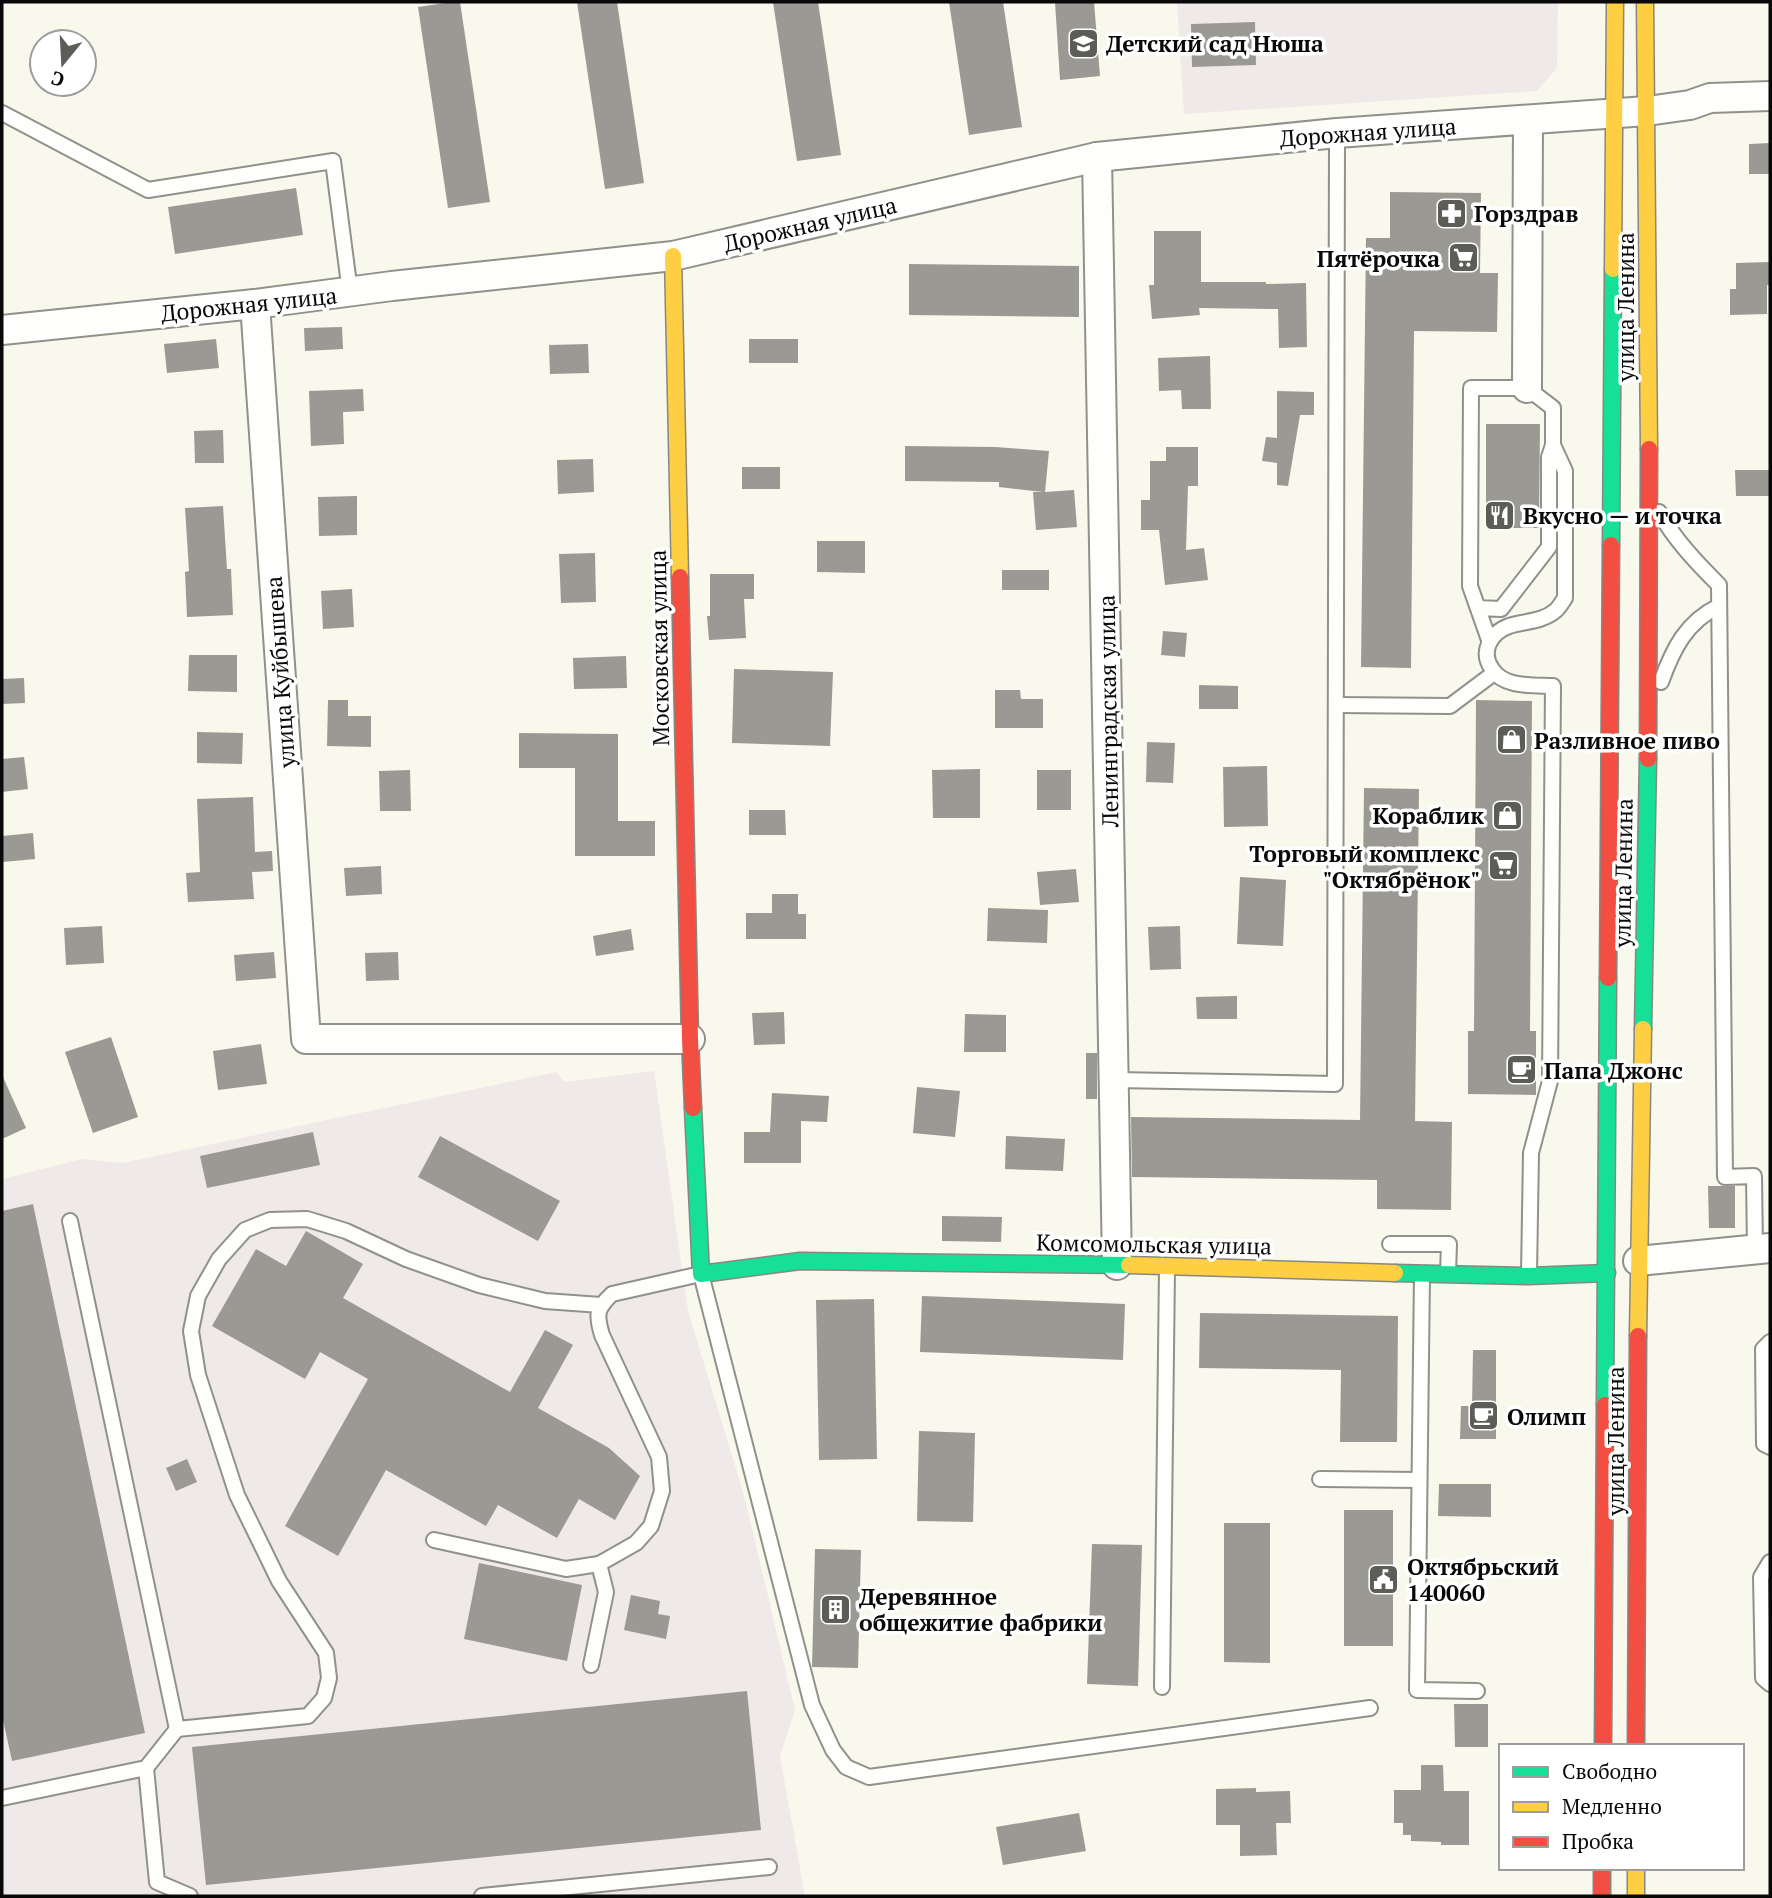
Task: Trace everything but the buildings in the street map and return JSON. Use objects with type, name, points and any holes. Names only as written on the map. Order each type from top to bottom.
[{"type":"main road","name":"улица Ленина","points":[[1603,1744],[1615,2]]},
{"type":"main road","name":"улица Ленина","points":[[1636,1744],[1638,1262],[1648,717],[1645,2]]},
{"type":"main road","name":"Московская улица","points":[[673,256],[690,1039],[701,1274]]},
{"type":"main road","name":"Комсомольская улица","points":[[701,1274],[800,1261],[1167,1266],[1529,1276],[1607,1273]]},
{"type":"main road","points":[[1602,1870],[1602,1896]]},
{"type":"main road","points":[[1636,1870],[1636,1896]]},
{"type":"street","name":"Дорожная улица","points":[[2,330],[673,256],[1097,157],[1337,133],[1647,111],[1690,106],[1710,98],[1770,96]]},
{"type":"street","points":[[1527,388],[1528,120]]},
{"type":"street","name":"Ленинградская улица","points":[[1097,157],[1117,1265]]},
{"type":"street","name":"улица Куйбышева","points":[[255,304],[306,1039],[690,1039]]},
{"type":"street","points":[[1638,1262],[1763,1249]]},
{"type":"lane","points":[[2,113],[148,190],[333,161],[350,292]]},
{"type":"lane","points":[[1115,1080],[1335,1084],[1337,133]]},
{"type":"lane","points":[[1479,608],[1501,609],[1549,547],[1549,457],[1553,445],[1553,408],[1527,388],[1471,388],[1470,586],[1489,640],[1486,653],[1494,673],[1507,681],[1524,685],[1553,685],[1550,1081],[1531,1153],[1529,1276]]},
{"type":"lane","points":[[1489,640],[1506,627],[1538,620],[1556,611],[1565,598],[1565,471],[1553,445]]},
{"type":"lane","points":[[1649,485],[1659,512],[1671,533],[1719,585],[1725,1177],[1754,1176],[1763,1249]]},
{"type":"lane","points":[[1648,717],[1669,660],[1686,631],[1705,613],[1719,606]]},
{"type":"lane","points":[[1336,705],[1450,706],[1494,673]]},
{"type":"lane","points":[[2,1798],[146,1768],[177,1729],[308,1716],[324,1698],[329,1678],[326,1653],[279,1581],[237,1495],[198,1375],[191,1331],[198,1296],[219,1259],[245,1230],[270,1220],[307,1219],[345,1231],[406,1259],[479,1285],[545,1301],[601,1305]]},
{"type":"lane","points":[[70,1221],[177,1729]]},
{"type":"lane","points":[[1391,1244],[1449,1244],[1448,1274]]},
{"type":"lane","points":[[1162,1687],[1167,1266]]},
{"type":"lane","points":[[1422,1273],[1417,1690],[1477,1691]]},
{"type":"lane","points":[[434,1540],[566,1569],[599,1564],[636,1543],[651,1526],[662,1492],[659,1457],[602,1335],[597,1318],[601,1305],[612,1294],[701,1274],[833,1750],[846,1767],[869,1777],[1370,1709]]},
{"type":"lane","points":[[1770,1342],[1763,1349],[1764,1444],[1770,1447]]},
{"type":"lane","points":[[1320,1479],[1419,1480]]},
{"type":"lane","points":[[1770,1562],[1761,1577],[1763,1678],[1770,1684]]},
{"type":"lane","points":[[591,1665],[606,1592],[599,1564]]},
{"type":"lane","points":[[146,1768],[157,1882],[190,1896]]},
{"type":"lane","points":[[482,1896],[769,1867]]},
{"type":"shaded area","points":[[1177,2],[1558,2],[1557,68],[1537,91],[1184,114]]},
{"type":"shaded area","points":[[654,1071],[688,1311],[744,1495],[795,1710],[780,1756],[805,1896],[2,1896],[2,1179],[82,1159],[122,1163],[556,1072],[565,1082]]},
{"type":"traffic: fast","points":[[1611,545],[1613,269]]},
{"type":"traffic: fast","points":[[1643,1029],[1648,759]]},
{"type":"traffic: fast","points":[[1605,1405],[1608,978]]},
{"type":"traffic: fast","points":[[693,1108],[701,1274],[800,1261],[1129,1265]]},
{"type":"traffic: fast","points":[[1395,1273],[1529,1276],[1607,1273]]},
{"type":"traffic: slow","points":[[1613,269],[1615,2]]},
{"type":"traffic: slow","points":[[1645,2],[1649,449]]},
{"type":"traffic: slow","points":[[673,256],[680,577]]},
{"type":"traffic: slow","points":[[1638,1336],[1643,1029]]},
{"type":"traffic: slow","points":[[1129,1265],[1395,1273]]},
{"type":"traffic: slow","points":[[1636,1870],[1636,1896]]},
{"type":"traffic: jam","points":[[1648,759],[1649,449]]},
{"type":"traffic: jam","points":[[1608,978],[1611,545]]},
{"type":"traffic: jam","points":[[680,577],[693,1108]]},
{"type":"traffic: jam","points":[[1636,1744],[1638,1336]]},
{"type":"traffic: jam","points":[[1603,1744],[1605,1405]]},
{"type":"traffic: jam","points":[[1602,1870],[1602,1896]]},
{"type":"place","name":"Детский сад Нюша","points":[[1083,43]]},
{"type":"place","name":"Горздрав","points":[[1451,213]]},
{"type":"place","name":"Пятёрочка","points":[[1463,258]]},
{"type":"place","name":"Вкусно — и точка","points":[[1500,515]]},
{"type":"place","name":"Разливное пиво","points":[[1511,740]]},
{"type":"place","name":"Кораблик","points":[[1507,815]]},
{"type":"place","name":"Торговый комплекс \"Октябрёнок\"","points":[[1503,866]]},
{"type":"place","name":"Папа Джонс","points":[[1521,1070]]},
{"type":"place","name":"Олимп","points":[[1484,1416]]},
{"type":"place","name":"Октябрьский 140060","points":[[1384,1579]]},
{"type":"place","name":"Деревянное общежитие фабрики","points":[[836,1609]]}]
